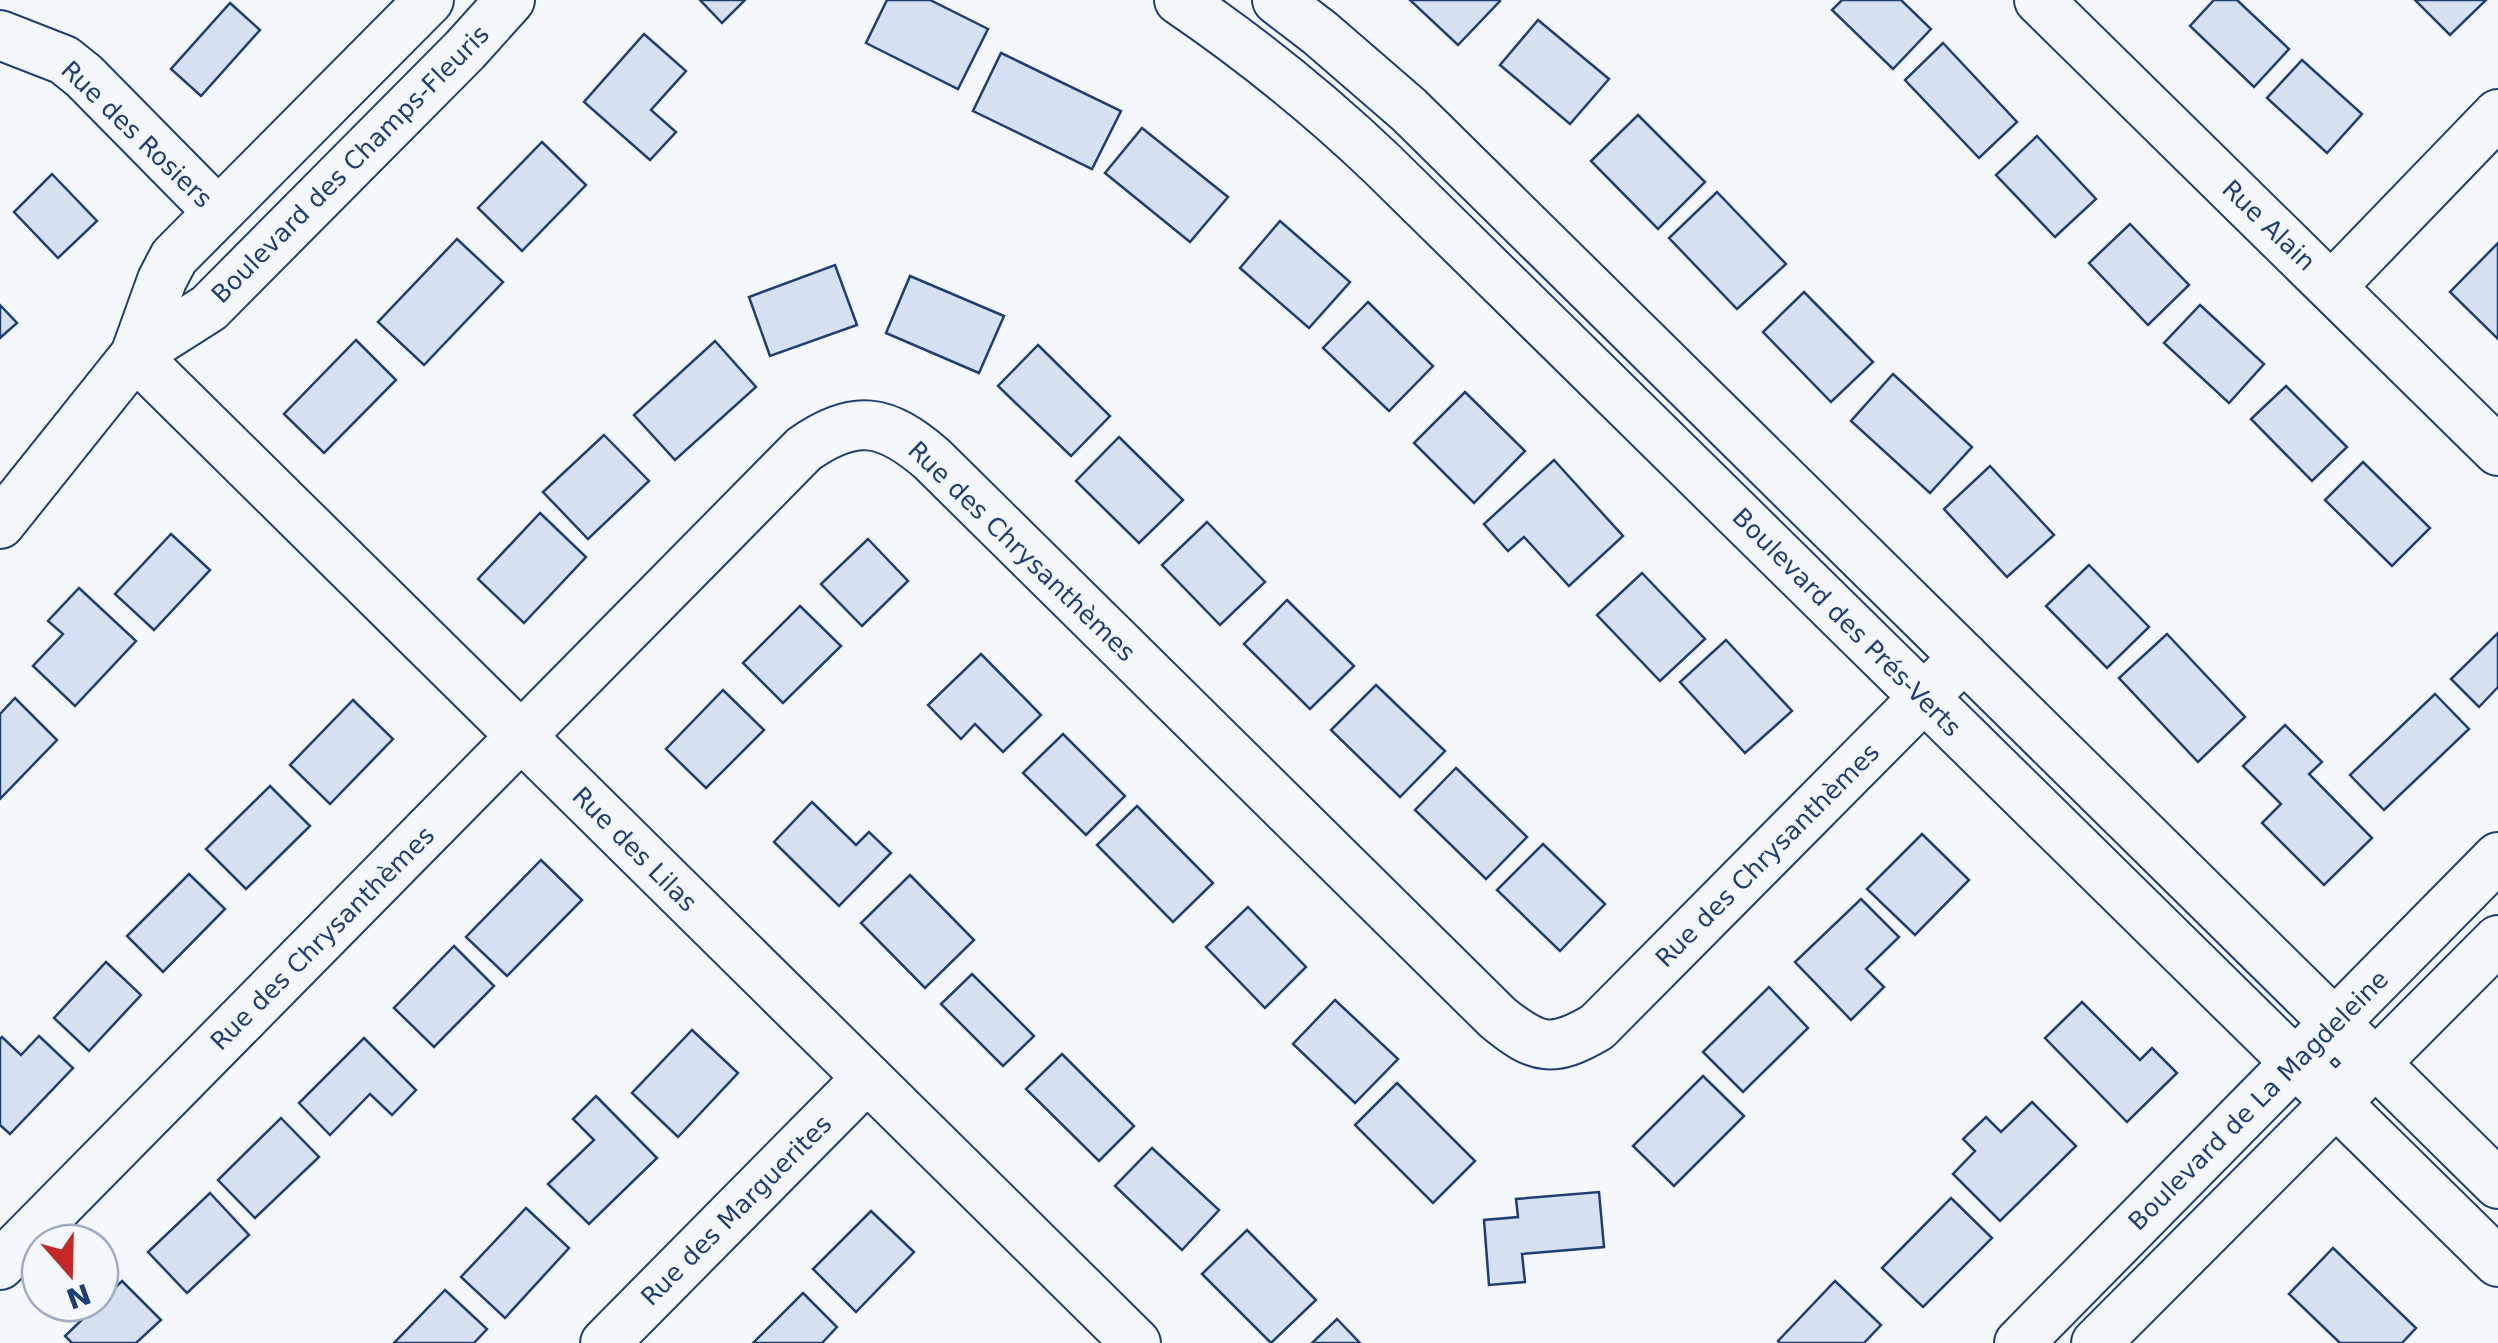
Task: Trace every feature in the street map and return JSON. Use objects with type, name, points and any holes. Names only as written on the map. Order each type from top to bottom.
[{"type":"street","name":"Boulevard des Champs-Fleuris","points":[[0,524],[135,355],[174,256],[429,0]]},
{"type":"street","name":"Boulevard des Champs-Fleuris","points":[[135,355],[210,308],[510,0]]},
{"type":"street","name":"Boulevard des Prés-Verts","points":[[1180,0],[1340,124],[2498,1262]]},
{"type":"street","points":[[1277,0],[1409,110],[2498,1184]]},
{"type":"street","name":"Rue Alain","points":[[2039,0],[2498,452]]},
{"type":"street","name":"Rue des Rosiers","points":[[0,35],[64,60],[84,76],[217,211]]},
{"type":"street","points":[[2332,286],[2498,114]]},
{"type":"street","name":"Rue des Lilas","points":[[135,355],[1136,1343]]},
{"type":"street","name":"Rue des Chrysanthèmes","points":[[0,1264],[804,449],[839,428],[886,428],[912,441],[1498,1018],[1528,1040],[1543,1045],[1562,1044],[1596,1027],[1964,657]]},
{"type":"street","name":"Boulevard de La Magdeleine","points":[[2019,1343],[2498,857]]},
{"type":"street","points":[[2096,1343],[2498,940]]},
{"type":"street","name":"Rue des Marguerites","points":[[605,1343],[867,1078]]},
{"type":"building","points":[[700,0],[745,0],[722,23]]},
{"type":"building","points":[[887,0],[930,0],[988,29],[958,89],[866,43]]},
{"type":"building","points":[[1410,0],[1499,0],[1500,1],[1458,45]]},
{"type":"building","points":[[1842,0],[1901,0],[1931,29],[1893,69],[1832,10]]},
{"type":"building","points":[[2214,0],[2237,0],[2289,49],[2254,87],[2190,26]]},
{"type":"building","points":[[2415,0],[2486,0],[2450,35]]},
{"type":"building","points":[[230,3],[260,30],[201,96],[171,69]]},
{"type":"building","points":[[1538,20],[1609,79],[1570,124],[1500,65]]},
{"type":"building","points":[[644,34],[686,71],[651,110],[676,132],[650,160],[584,102]]},
{"type":"building","points":[[1943,43],[2017,122],[1979,158],[1905,80]]},
{"type":"building","points":[[1001,53],[1121,111],[1092,169],[973,111]]},
{"type":"building","points":[[2302,60],[2362,114],[2327,153],[2267,98]]},
{"type":"building","points":[[1638,115],[1705,182],[1658,229],[1591,161]]},
{"type":"building","points":[[1142,128],[1228,197],[1190,242],[1105,173]]},
{"type":"building","points":[[2037,136],[2096,199],[2055,237],[1996,175]]},
{"type":"building","points":[[542,142],[586,185],[522,251],[478,208]]},
{"type":"building","points":[[52,174],[97,221],[58,258],[14,212]]},
{"type":"building","points":[[1717,192],[1786,264],[1737,309],[1669,238]]},
{"type":"building","points":[[1280,221],[1350,282],[1309,328],[1240,268]]},
{"type":"building","points":[[2130,224],[2189,285],[2148,325],[2089,263]]},
{"type":"building","points":[[457,239],[503,282],[424,365],[378,322]]},
{"type":"building","points":[[2498,243],[2498,339],[2450,292]]},
{"type":"building","points":[[835,265],[857,325],[770,356],[749,297]]},
{"type":"building","points":[[910,276],[1004,316],[979,373],[886,333]]},
{"type":"building","points":[[1804,292],[1873,362],[1831,402],[1763,332]]},
{"type":"building","points":[[1368,302],[1433,366],[1389,411],[1323,348]]},
{"type":"building","points":[[0,305],[17,323],[0,338]]},
{"type":"building","points":[[2200,305],[2264,364],[2229,403],[2164,343]]},
{"type":"building","points":[[356,340],[396,380],[324,453],[284,414]]},
{"type":"building","points":[[715,341],[756,387],[675,460],[634,415]]},
{"type":"building","points":[[1038,345],[1110,416],[1071,456],[998,386]]},
{"type":"building","points":[[1893,374],[1972,447],[1930,493],[1851,421]]},
{"type":"building","points":[[2286,386],[2347,447],[2312,481],[2251,419]]},
{"type":"building","points":[[1465,392],[1525,451],[1474,503],[1414,443]]},
{"type":"building","points":[[604,435],[649,481],[588,539],[543,492]]},
{"type":"building","points":[[1119,437],[1183,500],[1139,543],[1076,481]]},
{"type":"building","points":[[1554,460],[1623,536],[1569,586],[1524,537],[1508,551],[1484,524]]},
{"type":"building","points":[[2363,462],[2430,528],[2392,566],[2325,500]]},
{"type":"building","points":[[1990,466],[2054,535],[2007,577],[1944,509]]},
{"type":"building","points":[[540,513],[586,557],[524,623],[478,579]]},
{"type":"building","points":[[1207,522],[1265,582],[1220,625],[1162,565]]},
{"type":"building","points":[[171,534],[210,570],[154,630],[115,594]]},
{"type":"building","points":[[868,539],[908,581],[862,626],[821,584]]},
{"type":"building","points":[[2089,565],[2149,627],[2107,668],[2046,606]]},
{"type":"building","points":[[1642,573],[1705,639],[1660,681],[1597,615]]},
{"type":"building","points":[[79,588],[136,641],[75,706],[33,666],[63,634],[48,621]]},
{"type":"building","points":[[1287,600],[1354,666],[1310,709],[1244,644]]},
{"type":"building","points":[[800,606],[841,646],[783,703],[743,663]]},
{"type":"building","points":[[2498,633],[2498,687],[2479,707],[2451,679]]},
{"type":"building","points":[[2167,634],[2245,717],[2198,762],[2119,678]]},
{"type":"building","points":[[1726,640],[1792,711],[1745,753],[1680,682]]},
{"type":"building","points":[[981,654],[1041,715],[1003,752],[975,724],[961,739],[928,705]]},
{"type":"building","points":[[1376,685],[1445,751],[1400,797],[1331,730]]},
{"type":"building","points":[[723,690],[764,730],[706,788],[666,749]]},
{"type":"building","points":[[2435,694],[2469,729],[2384,810],[2350,775]]},
{"type":"building","points":[[15,698],[57,740],[0,799],[0,714]]},
{"type":"building","points":[[353,700],[393,739],[330,804],[290,765]]},
{"type":"building","points":[[2285,725],[2322,762],[2309,774],[2372,838],[2324,885],[2262,823],[2281,804],[2243,766]]},
{"type":"building","points":[[1063,734],[1125,796],[1086,835],[1023,773]]},
{"type":"building","points":[[1456,768],[1527,837],[1486,879],[1415,810]]},
{"type":"building","points":[[270,786],[310,826],[246,889],[206,849]]},
{"type":"building","points":[[812,802],[856,845],[869,832],[891,853],[839,906],[774,842]]},
{"type":"building","points":[[1137,806],[1213,883],[1173,922],[1097,845]]},
{"type":"building","points":[[1922,834],[1969,880],[1915,935],[1867,889]]},
{"type":"building","points":[[1543,844],[1605,904],[1560,951],[1497,890]]},
{"type":"building","points":[[541,860],[582,900],[507,976],[466,937]]},
{"type":"building","points":[[189,874],[225,909],[163,972],[127,936]]},
{"type":"building","points":[[910,875],[974,940],[925,988],[861,923]]},
{"type":"building","points":[[1861,899],[1899,937],[1866,969],[1884,987],[1851,1020],[1795,962]]},
{"type":"building","points":[[1248,907],[1306,967],[1265,1008],[1206,947]]},
{"type":"building","points":[[454,946],[494,986],[434,1047],[394,1008]]},
{"type":"building","points":[[106,962],[141,995],[89,1051],[54,1018]]},
{"type":"building","points":[[972,974],[1034,1036],[1003,1066],[941,1004]]},
{"type":"building","points":[[1769,987],[1808,1028],[1743,1092],[1703,1052]]},
{"type":"building","points":[[1335,1000],[1398,1059],[1355,1103],[1293,1044]]},
{"type":"building","points":[[2082,1002],[2140,1060],[2152,1048],[2177,1073],[2127,1122],[2045,1038]]},
{"type":"building","points":[[692,1030],[738,1073],[678,1137],[632,1093]]},
{"type":"building","points":[[39,1036],[73,1068],[10,1134],[0,1125],[0,1039],[21,1055]]},
{"type":"building","points":[[364,1038],[416,1090],[392,1115],[370,1094],[330,1135],[299,1103]]},
{"type":"building","points":[[1062,1054],[1134,1126],[1099,1161],[1026,1089]]},
{"type":"building","points":[[1703,1076],[1744,1116],[1674,1186],[1633,1146]]},
{"type":"building","points":[[1397,1083],[1475,1161],[1433,1203],[1355,1125]]},
{"type":"building","points":[[596,1096],[657,1158],[589,1224],[548,1184],[594,1140],[573,1119]]},
{"type":"building","points":[[2032,1102],[2076,1146],[2000,1221],[1953,1174],[1975,1151],[1963,1139],[1986,1117],[2001,1132]]},
{"type":"building","points":[[281,1118],[319,1157],[255,1218],[218,1180]]},
{"type":"building","points":[[1152,1148],[1219,1210],[1182,1250],[1115,1186]]},
{"type":"building","points":[[1599,1192],[1604,1247],[1522,1254],[1525,1282],[1489,1285],[1484,1220],[1518,1217],[1516,1199]]},
{"type":"building","points":[[210,1193],[249,1235],[187,1293],[148,1252]]},
{"type":"building","points":[[1951,1198],[1992,1238],[1923,1307],[1882,1268]]},
{"type":"building","points":[[526,1208],[569,1248],[505,1318],[461,1277]]},
{"type":"building","points":[[871,1211],[914,1252],[856,1312],[813,1269]]},
{"type":"building","points":[[1247,1230],[1316,1300],[1271,1343],[1202,1274]]},
{"type":"building","points":[[2333,1248],[2416,1328],[2402,1343],[2340,1343],[2289,1294]]},
{"type":"building","points":[[1835,1281],[1881,1325],[1864,1343],[1780,1343],[1778,1341]]},
{"type":"building","points":[[120,1283],[161,1320],[136,1343],[72,1343],[65,1336],[78,1323],[120,1323]]},
{"type":"building","points":[[445,1290],[487,1329],[474,1343],[394,1343]]},
{"type":"building","points":[[803,1293],[837,1327],[822,1343],[753,1343]]},
{"type":"building","points":[[1337,1319],[1360,1343],[1312,1343]]}]
